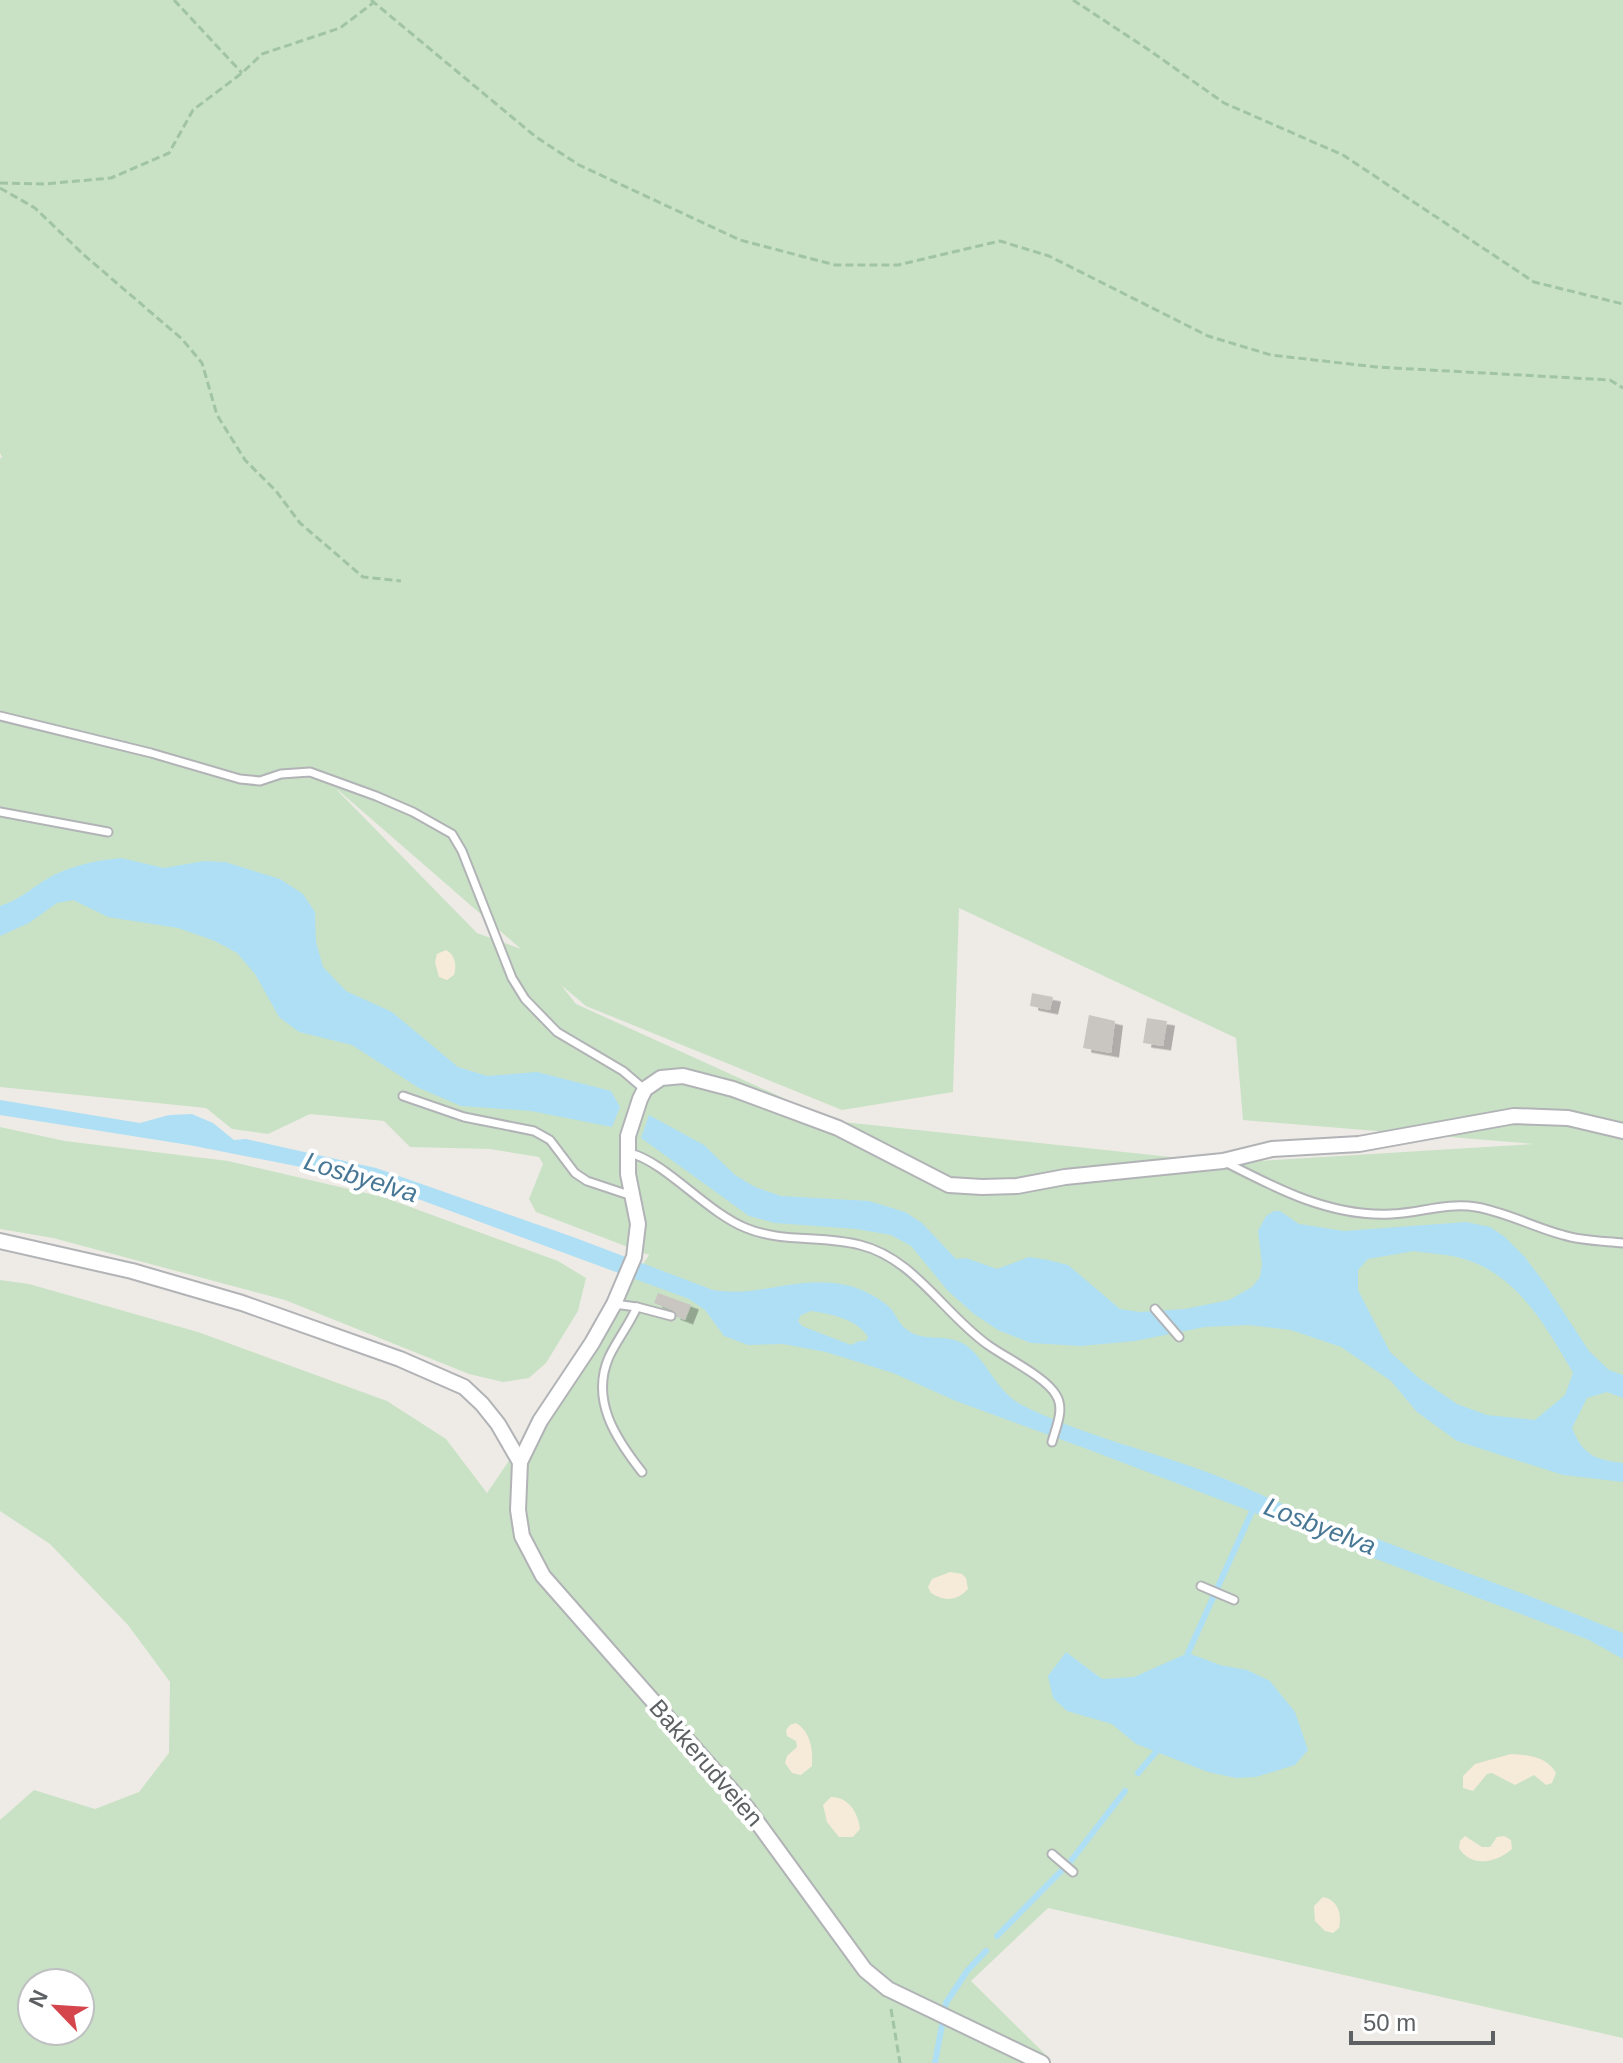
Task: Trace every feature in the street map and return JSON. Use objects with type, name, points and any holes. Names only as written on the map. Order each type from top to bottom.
[{"type":"street","points":[[520,1462],[540,1421],[614,1304],[634,1257],[638,1224],[626,1153],[631,1121],[645,1089],[661,1078],[683,1076],[733,1089],[838,1128],[949,1185],[1017,1186],[1065,1177],[1223,1161],[1272,1149],[1359,1144],[1514,1116],[1568,1118],[1623,1131]]},
{"type":"street","points":[[0,1241],[132,1271],[242,1303],[400,1359],[464,1387],[498,1424],[520,1462]]},
{"type":"street","name":"Bakkerudveien","points":[[520,1462],[518,1510],[522,1536],[543,1576],[747,1808],[865,1970],[888,1989],[1042,2063]]},
{"type":"lane","points":[[0,716],[240,779],[260,781],[281,774],[310,772],[376,796],[439,825],[452,834],[462,851],[512,978],[525,999],[557,1032],[623,1071],[645,1089]]},
{"type":"lane","points":[[0,812],[108,832]]},
{"type":"lane","points":[[403,1096],[464,1117],[534,1131],[550,1140],[575,1173],[587,1181],[632,1196]]},
{"type":"lane","points":[[626,1153],[648,1160],[713,1210],[745,1228],[780,1237],[860,1245],[890,1257],[971,1332],[1053,1390],[1060,1413],[1052,1442]]},
{"type":"lane","points":[[1223,1161],[1274,1188],[1312,1203],[1357,1214],[1393,1214],[1447,1206],[1473,1206],[1566,1237],[1623,1243]]},
{"type":"lane","points":[[614,1304],[671,1316]]},
{"type":"lane","points":[[637,1307],[610,1356],[603,1377],[602,1394],[620,1444],[642,1472]]},
{"type":"lane","points":[[1155,1309],[1179,1337]]},
{"type":"lane","points":[[1201,1586],[1234,1600]]},
{"type":"lane","points":[[1052,1854],[1073,1872]]},
{"type":"path","points":[[174,0],[242,73]]},
{"type":"path","points":[[1073,0],[1224,103],[1343,155],[1534,282],[1623,304]]},
{"type":"path","points":[[0,185],[111,178],[169,153],[193,110],[262,54],[340,28],[372,1],[536,137],[579,165],[740,240],[835,265],[898,265],[1000,241],[1049,256],[1208,336],[1271,355],[1376,367],[1610,380],[1623,388]]},
{"type":"path","points":[[0,185],[35,208],[84,255],[182,339],[202,363],[217,415],[245,460],[276,491],[300,523],[363,577],[401,581]]},
{"type":"path","points":[[888,1989],[900,2063]]},
{"type":"green space","points":[[0,0],[1623,0],[1623,2038],[1048,1908],[971,1981],[1050,2059],[1047,2063],[0,2063],[0,1820],[34,1790],[95,1809],[139,1792],[169,1753],[170,1682],[128,1625],[50,1544],[0,1511],[0,1280],[29,1284],[198,1332],[387,1401],[446,1439],[487,1493],[649,1255],[536,1212],[529,1199],[543,1164],[539,1157],[490,1149],[410,1147],[384,1121],[310,1114],[268,1134],[232,1129],[206,1108],[0,1087]],"holes":[[[338,790],[521,949],[477,933]],[[959,908],[1236,1038],[1243,1120],[1534,1144],[1227,1163],[834,1121],[576,1004],[561,985],[586,1006],[842,1110],[953,1092]]]},
{"type":"green space","points":[[0,1127],[65,1141],[228,1161],[383,1197],[558,1261],[586,1278],[578,1311],[546,1363],[529,1378],[503,1382],[469,1374],[285,1300],[53,1238],[0,1229]]},
{"type":"sand","points":[[446,950],[453,957],[455,968],[454,975],[447,980],[439,977],[435,962],[437,954]]},
{"type":"sand","points":[[950,1572],[962,1574],[968,1589],[951,1599],[931,1593],[928,1587],[932,1579]]},
{"type":"sand","points":[[796,1723],[808,1736],[812,1754],[812,1766],[801,1775],[792,1773],[785,1763],[787,1756],[797,1747],[796,1741],[787,1736],[786,1730]]},
{"type":"sand","points":[[1511,1754],[1530,1756],[1547,1763],[1556,1773],[1552,1783],[1546,1785],[1534,1775],[1515,1785],[1492,1773],[1487,1774],[1473,1791],[1463,1788],[1463,1776],[1475,1764]]},
{"type":"sand","points":[[831,1797],[848,1803],[855,1812],[860,1829],[853,1837],[839,1837],[827,1822],[823,1805]]},
{"type":"sand","points":[[1465,1836],[1482,1847],[1490,1847],[1497,1837],[1504,1836],[1511,1840],[1512,1849],[1499,1858],[1477,1861],[1470,1859],[1459,1848]]},
{"type":"sand","points":[[1323,1897],[1335,1904],[1339,1913],[1339,1928],[1333,1933],[1325,1931],[1315,1921],[1314,1906]]},
{"type":"water","points":[[121,858],[164,868],[204,861],[225,862],[280,879],[303,894],[315,912],[316,942],[323,967],[346,991],[392,1012],[458,1067],[487,1076],[537,1072],[611,1091],[620,1107],[612,1127],[531,1111],[461,1106],[419,1088],[352,1045],[299,1032],[279,1017],[255,974],[237,953],[215,941],[178,928],[108,917],[73,900],[57,903],[29,923],[0,936],[0,906],[62,871]]},
{"type":"water","name":"Losbyelva","points":[[0,1100],[140,1123],[169,1115],[192,1114],[213,1123],[234,1140],[246,1139],[376,1168],[713,1290],[748,1291],[814,1282],[856,1288],[883,1302],[913,1333],[964,1344],[1005,1392],[1022,1405],[1089,1433],[1215,1475],[1288,1506],[1623,1633],[1623,1659],[1589,1640],[956,1401],[893,1373],[826,1352],[783,1344],[748,1345],[724,1336],[705,1310],[689,1299],[383,1186],[357,1178],[189,1145],[0,1115]],"holes":[[[811,1311],[843,1318],[868,1337],[866,1341],[851,1345],[802,1326],[798,1321],[801,1315]]]},
{"type":"water","points":[[649,1115],[704,1145],[735,1175],[755,1187],[781,1196],[869,1201],[905,1212],[922,1223],[956,1259],[966,1258],[997,1269],[1029,1257],[1068,1265],[1120,1309],[1140,1312],[1185,1309],[1229,1300],[1252,1287],[1260,1277],[1262,1264],[1258,1231],[1266,1216],[1274,1211],[1280,1211],[1299,1224],[1344,1231],[1466,1222],[1490,1227],[1524,1256],[1589,1351],[1609,1370],[1623,1375],[1623,1398],[1607,1392],[1587,1398],[1572,1428],[1581,1445],[1591,1454],[1623,1463],[1623,1482],[1563,1475],[1457,1441],[1417,1412],[1391,1381],[1341,1347],[1291,1330],[1248,1325],[1205,1327],[1135,1341],[1081,1346],[1031,1343],[998,1330],[974,1314],[948,1291],[911,1246],[891,1235],[775,1223],[749,1216],[641,1138]],"holes":[[[1414,1251],[1458,1257],[1483,1267],[1515,1290],[1553,1338],[1573,1373],[1565,1395],[1535,1420],[1487,1415],[1457,1404],[1419,1378],[1390,1352],[1358,1290],[1358,1270],[1368,1259]]]},
{"type":"water","points":[[1066,1652],[1102,1679],[1134,1677],[1188,1653],[1220,1665],[1247,1670],[1270,1681],[1295,1712],[1308,1750],[1295,1765],[1256,1777],[1236,1778],[1208,1772],[1136,1744],[1112,1724],[1067,1711],[1053,1698],[1048,1676]]},
{"type":"building","points":[[1032,993],[1053,997],[1050,1010],[1030,1006]]},
{"type":"building","points":[[1089,1015],[1115,1021],[1111,1053],[1083,1048]]},
{"type":"building","points":[[1147,1018],[1167,1021],[1163,1046],[1143,1043]]},
{"type":"building","points":[[658,1293],[691,1305],[685,1320],[672,1315],[674,1311],[654,1303]]},
{"type":"waterway","name":"Losbyelva","points":[[1188,1653],[1254,1507]]},
{"type":"waterway","points":[[1138,1773],[1156,1752]]},
{"type":"waterway","points":[[997,1936],[1070,1862],[1125,1791]]},
{"type":"waterway","points":[[935,2063],[946,2003],[967,1971],[986,1951]]}]
